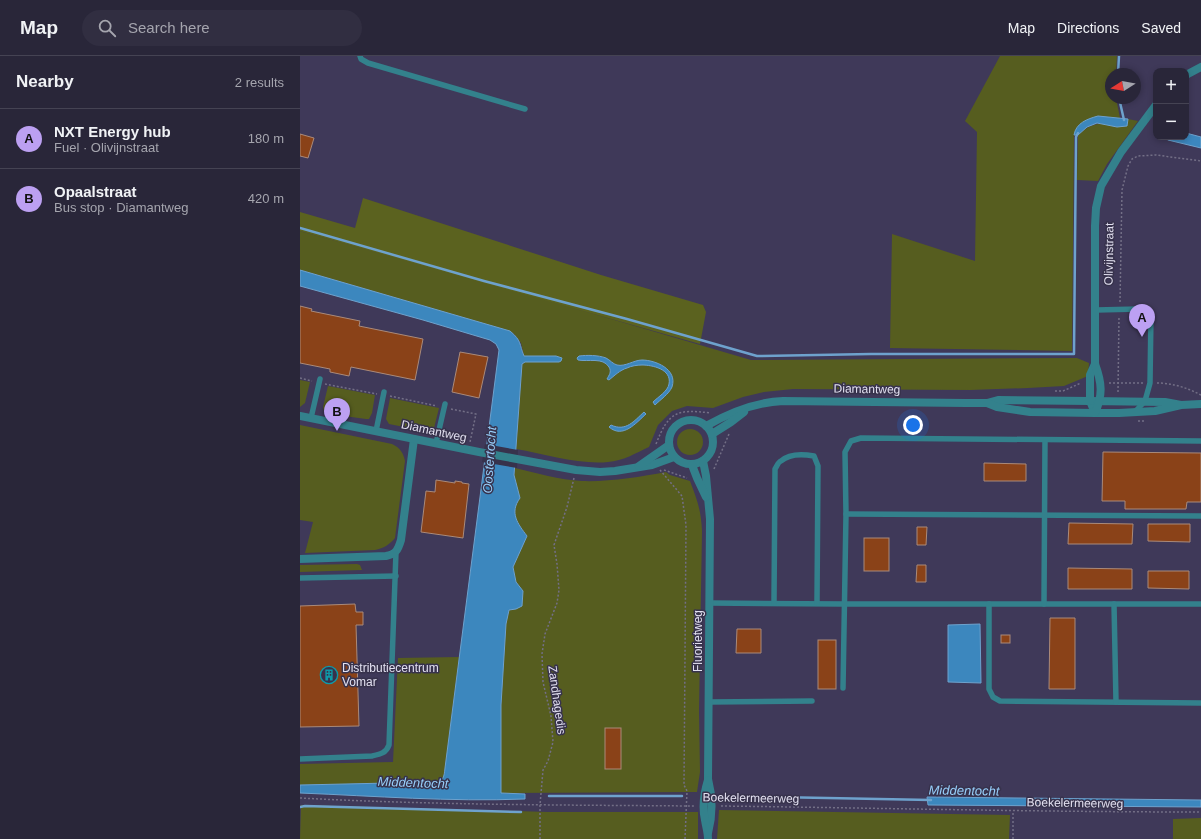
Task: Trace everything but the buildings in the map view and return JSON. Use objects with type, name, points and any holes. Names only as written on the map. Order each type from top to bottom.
[{"type":"street","points":[[1189,73],[1201,67]]},
{"type":"street","name":"Olivijnstraat","points":[[1095,413],[1090,401],[1090,375],[1095,364],[1095,226],[1098,196],[1101,186],[1114,163],[1153,109]]},
{"type":"street","name":"Olivijnstraat","points":[[1095,364],[1100,376],[1100,401],[1095,413]]},
{"type":"street","name":"Diamantweg","points":[[706,426],[726,415],[766,402],[783,401],[987,403],[998,400],[1100,401],[1165,402],[1181,405]]},
{"type":"street","name":"Diamantweg","points":[[987,403],[997,407],[1030,412],[1095,413],[1134,413],[1155,411],[1181,405],[1201,404]]},
{"type":"street","name":"Diamantweg","points":[[712,434],[731,422],[748,408]]},
{"type":"street","name":"Diamantweg","points":[[300,416],[436,444],[576,470],[606,472],[652,466],[674,456]]},
{"type":"street","points":[[687,420],[700,422],[706,426],[712,434],[712,449],[707,458],[692,465],[684,464],[674,456],[669,445],[669,438],[675,426],[687,420]]},
{"type":"street","points":[[300,559],[386,556],[392,555],[396,552],[401,540],[414,439]]},
{"type":"street","name":"Diamantweg","points":[[635,468],[669,445]]},
{"type":"street","name":"Fluorietweg","points":[[703,461],[706,476],[710,524],[710,702],[708,779],[704,793],[708,806],[704,819],[708,836]]},
{"type":"street","name":"Fluorietweg","points":[[692,465],[708,504]]},
{"type":"lane","points":[[360,56],[361,59],[368,63],[525,109]]},
{"type":"lane","points":[[1096,310],[1139,309],[1151,315],[1150,383],[1145,402],[1134,413]]},
{"type":"lane","points":[[312,418],[320,381]]},
{"type":"lane","points":[[376,431],[384,394]]},
{"type":"lane","points":[[436,444],[444,406]]},
{"type":"lane","points":[[843,688],[846,514],[845,452],[850,441],[860,438],[1201,441]]},
{"type":"lane","points":[[1044,604],[1045,440]]},
{"type":"lane","points":[[774,603],[775,469],[780,461],[790,456],[802,453],[814,456],[818,466],[818,603]]},
{"type":"lane","points":[[846,514],[1201,516]]},
{"type":"lane","points":[[300,759],[372,756],[387,750],[389,745],[396,552]]},
{"type":"lane","points":[[300,578],[396,576]]},
{"type":"lane","points":[[710,603],[1201,604]]},
{"type":"lane","points":[[989,604],[989,689],[993,697],[1000,701],[1201,703]]},
{"type":"lane","points":[[1114,604],[1116,702]]},
{"type":"lane","points":[[710,702],[812,701]]},
{"type":"path","name":"Olivijnstraat","points":[[1118,402],[1122,190],[1128,166],[1132,159],[1138,156],[1156,155],[1201,161]]},
{"type":"path","points":[[300,378],[444,406],[476,414],[468,450]]},
{"type":"path","points":[[653,449],[662,429],[672,416],[686,411],[717,413]]},
{"type":"path","points":[[712,474],[728,434]]},
{"type":"path","points":[[662,469],[692,480]]},
{"type":"path","name":"Zandhagedis","points":[[540,839],[540,805],[543,770],[548,761],[553,742],[552,716],[543,682],[542,654],[545,634],[557,603],[559,590],[558,564],[554,545],[567,507],[576,470]]},
{"type":"path","points":[[659,470],[682,496],[686,525],[684,785],[687,791],[687,806],[685,839]]},
{"type":"path","name":"Boekelermeerweg","points":[[300,798],[375,802],[540,805],[1201,812]]},
{"type":"path","points":[[1012,839],[1013,811]]},
{"type":"shaded area","points":[[300,56],[1201,56],[1201,839],[300,839]]},
{"type":"green space","points":[[1000,56],[1117,56],[1116,68],[1105,68],[1105,104],[1117,104],[1120,118],[1098,116],[1074,135],[1072,351],[890,348],[892,234],[975,261],[977,132],[965,121]]},
{"type":"green space","points":[[1128,119],[1138,121],[1107,164],[1098,181],[1077,180],[1078,135],[1091,126],[1101,124],[1127,126]]},
{"type":"green space","points":[[363,198],[601,275],[703,305],[706,312],[700,344],[300,231],[300,212],[355,228]]},
{"type":"green space","points":[[300,231],[526,294],[751,360],[1077,358],[1089,363],[1088,376],[1064,386],[1028,388],[970,390],[793,389],[764,392],[743,397],[713,408],[687,406],[672,411],[658,425],[649,447],[624,458],[597,463],[574,461],[516,449],[522,364],[525,362],[559,362],[560,357],[524,356],[521,343],[510,331],[300,270]],"holes":[[[579,356],[603,357],[620,365],[638,360],[647,360],[660,364],[669,371],[672,382],[670,389],[655,405],[653,402],[665,391],[669,384],[669,379],[664,371],[656,367],[636,365],[622,370],[609,380],[607,379],[610,375],[610,370],[606,364],[599,361],[578,360]],[[646,414],[639,422],[625,430],[620,431],[610,428],[611,425],[616,427],[630,425]]]},
{"type":"green space","points":[[300,380],[310,382],[305,403],[300,407]]},
{"type":"green space","points":[[328,386],[375,395],[372,413],[369,419],[329,414],[324,411],[323,407]]},
{"type":"green space","points":[[390,398],[439,408],[434,428],[429,432],[389,424],[386,419]]},
{"type":"green space","points":[[300,425],[392,444],[401,451],[405,461],[395,538],[384,547],[375,550],[305,553],[313,522],[300,520]]},
{"type":"green space","points":[[690,429],[699,433],[703,442],[699,451],[690,455],[681,451],[677,442],[681,433]]},
{"type":"green space","points":[[515,468],[556,478],[582,481],[624,479],[666,472],[670,475],[690,481],[700,511],[702,531],[699,711],[700,772],[697,792],[501,793],[501,705],[506,624],[509,610],[516,609],[523,591],[516,582],[513,567],[527,536],[518,523],[515,513],[517,503],[520,498],[514,475]]},
{"type":"green space","points":[[300,565],[360,565],[362,570],[300,572]]},
{"type":"green space","points":[[459,657],[444,777],[441,781],[300,785],[300,764],[393,762],[398,658]]},
{"type":"green space","points":[[301,805],[548,812],[698,812],[698,839],[300,839]]},
{"type":"green space","points":[[719,810],[1010,815],[1009,839],[717,839]]},
{"type":"green space","points":[[1201,818],[1201,839],[1173,839],[1173,819]]},
{"type":"water","points":[[1098,116],[1128,119],[1127,126],[1117,127],[1097,123],[1087,127],[1078,135],[1074,135],[1077,127],[1086,120]]},
{"type":"water","points":[[1189,134],[1201,137],[1201,148],[1168,140],[1189,140]]},
{"type":"water","name":"Oostertocht","points":[[300,270],[510,331],[518,340],[524,356],[556,356],[562,358],[559,362],[525,362],[522,364],[514,475],[520,498],[515,509],[515,513],[518,523],[527,536],[513,567],[516,582],[523,591],[522,606],[509,610],[506,624],[501,705],[501,793],[525,794],[525,799],[441,799],[300,793],[300,785],[434,782],[442,780],[444,776],[499,350],[496,344],[490,340],[300,286]]},
{"type":"water","points":[[579,356],[603,357],[620,365],[639,360],[647,360],[659,364],[672,375],[673,381],[671,390],[655,405],[653,402],[665,391],[669,384],[669,379],[664,371],[656,367],[636,365],[622,370],[609,380],[607,379],[610,370],[606,364],[599,361],[578,360],[577,358]]},
{"type":"water","points":[[644,412],[646,414],[634,425],[624,431],[614,430],[609,427],[611,425],[616,427],[625,426],[633,422]]},
{"type":"water","points":[[980,624],[981,683],[948,682],[948,625]]},
{"type":"water","points":[[927,797],[1201,800],[1201,807],[928,805]]},
{"type":"pier","points":[[485,444],[518,450],[517,468],[482,462]]},
{"type":"waterway","points":[[1118,68],[1119,56]]},
{"type":"waterway","points":[[1120,104],[1124,120]]},
{"type":"waterway","points":[[300,228],[484,281],[627,319],[757,356],[871,354],[1074,354],[1076,137],[1078,133]]},
{"type":"waterway","name":"Middentocht","points":[[549,796],[682,796]]},
{"type":"waterway","name":"Middentocht","points":[[727,796],[931,800]]},
{"type":"waterway","name":"Middentocht","points":[[300,807],[521,812]]},
{"type":"place","name":"NXT Energy hub","points":[[1142,337]]},
{"type":"place","name":"Opaalstraat","points":[[337,431]]},
{"type":"place","name":"Distributiecentrum Vomar","points":[[329,675]]}]
